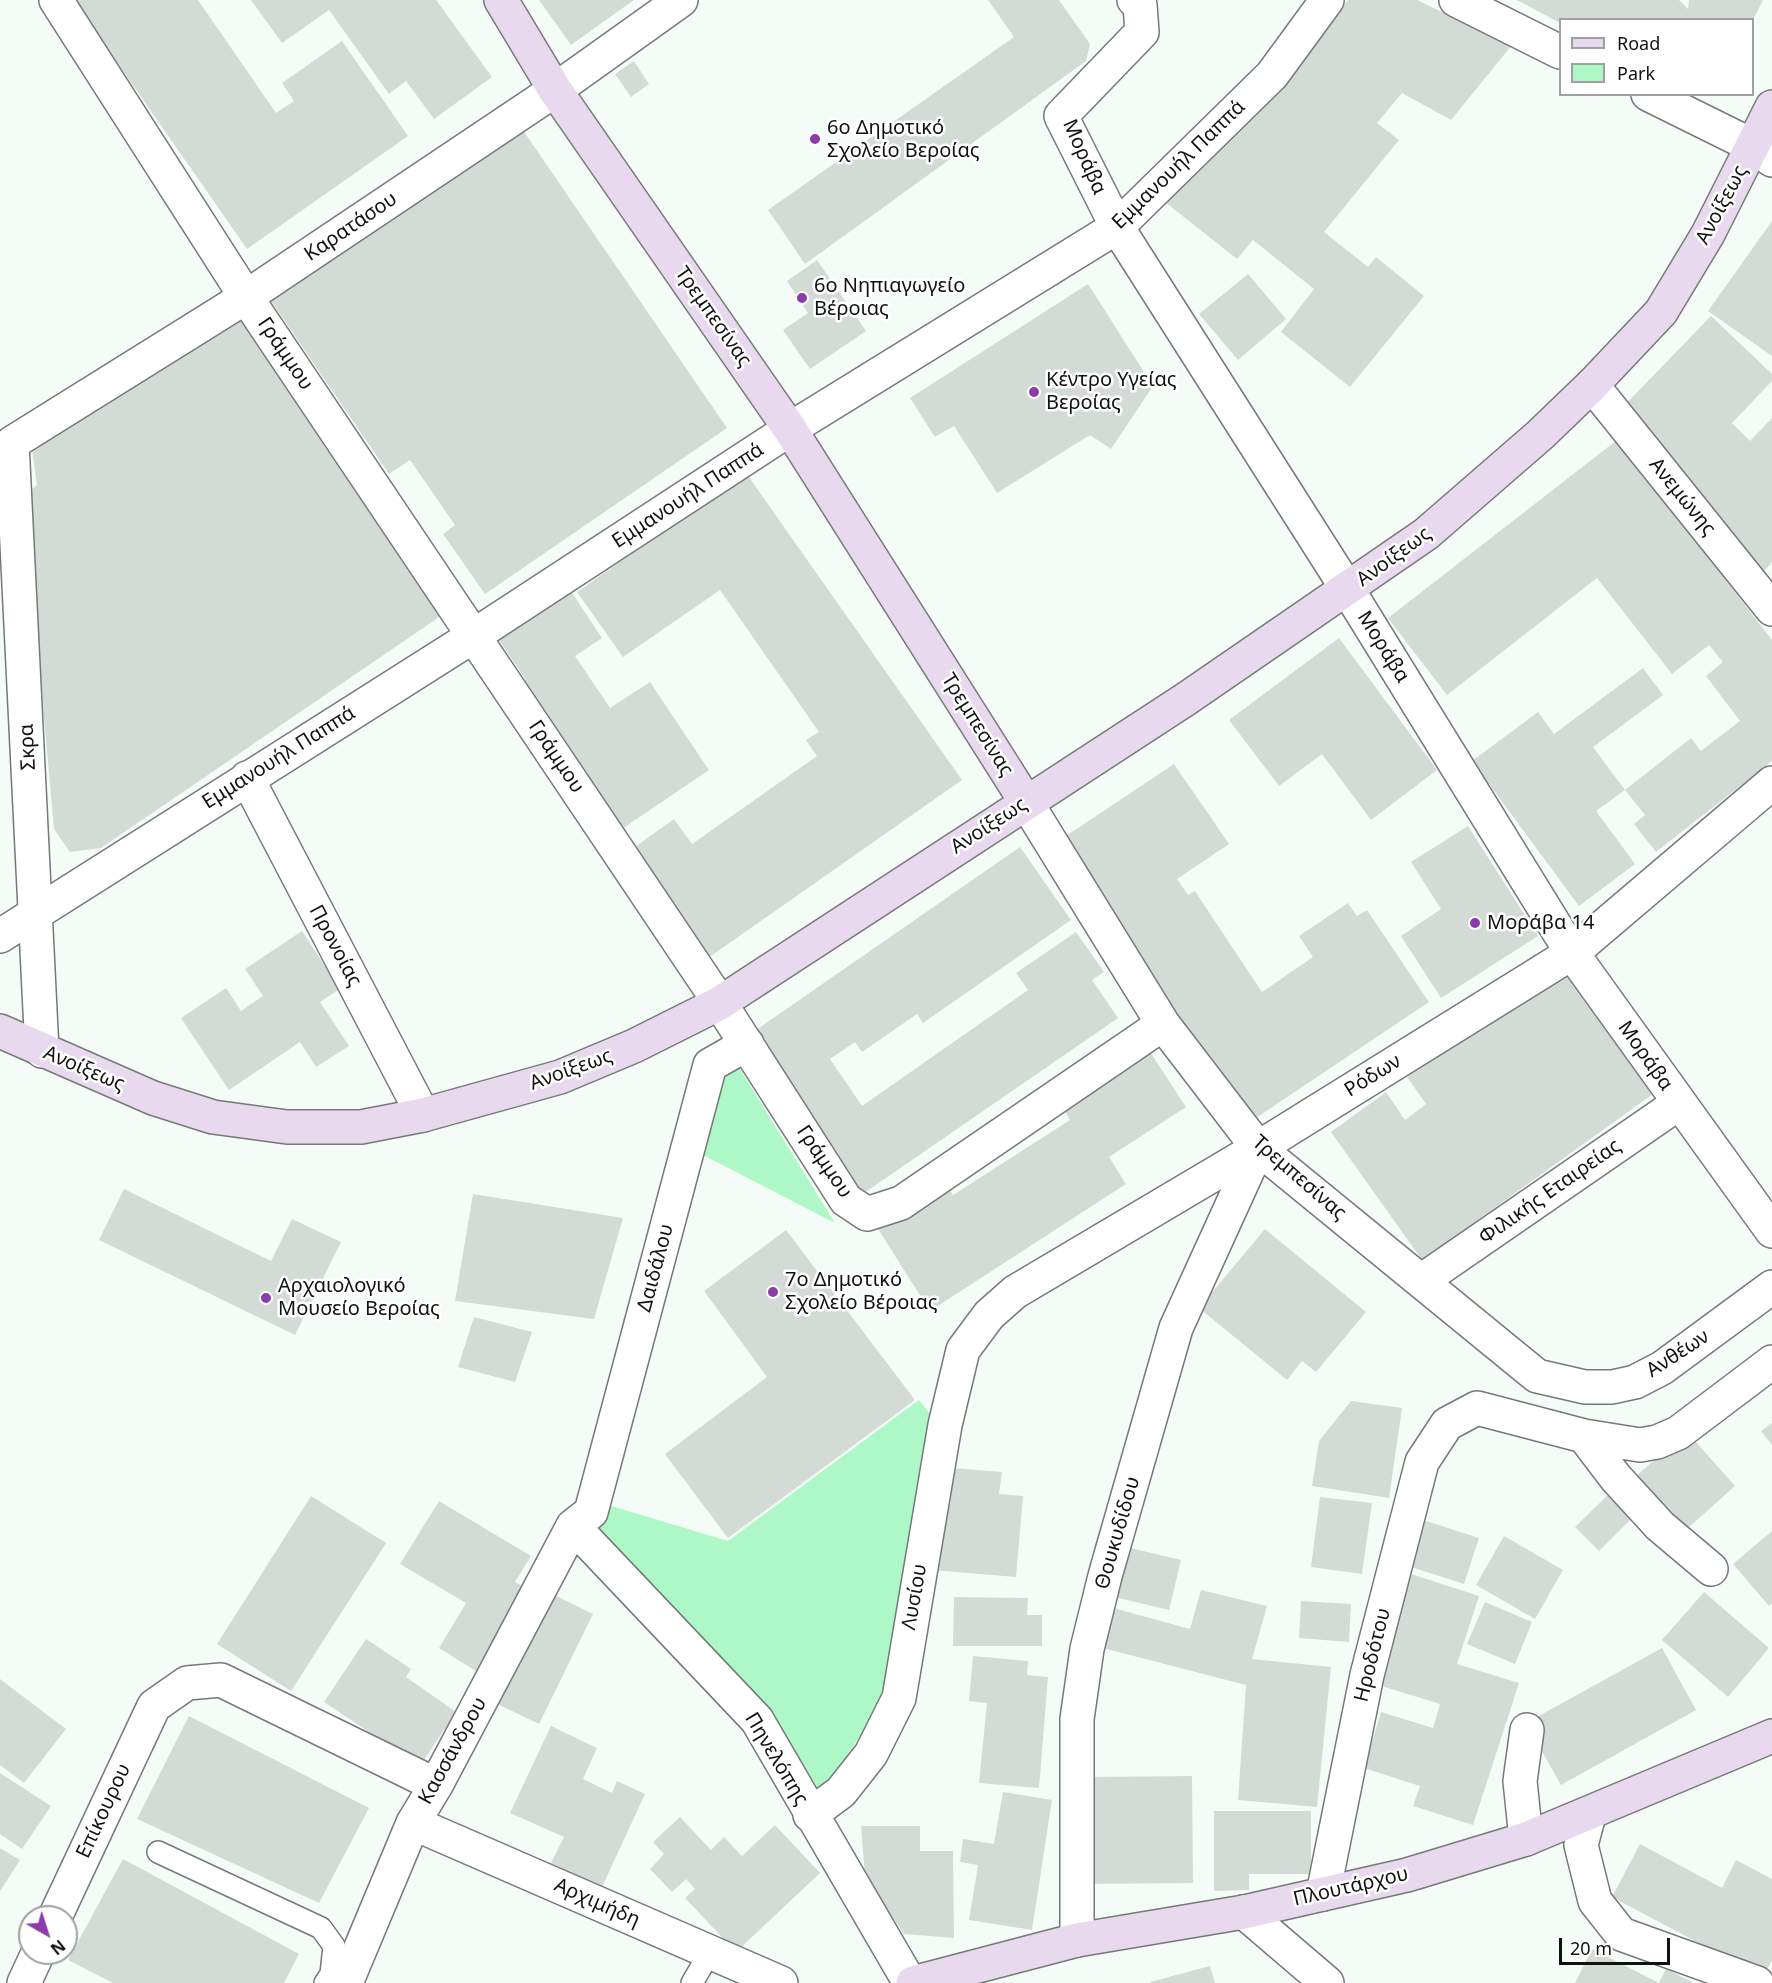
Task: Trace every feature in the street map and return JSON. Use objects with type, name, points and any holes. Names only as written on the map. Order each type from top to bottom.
[{"type":"main road","name":"Τρεμπεσίνας","points":[[501,0],[555,90],[790,429],[1026,802]]},
{"type":"main road","name":"Ανοίξεως","points":[[0,1032],[153,1098],[213,1117],[287,1127],[361,1126],[423,1114],[560,1077],[634,1046],[720,1003],[1348,590],[1426,534],[1540,435],[1592,385],[1661,312],[1708,234],[1762,153],[1772,107]]},
{"type":"main road","name":"Πλουτάρχου","points":[[912,1983],[1077,1940],[1244,1912],[1407,1875],[1526,1839],[1589,1815],[1772,1736]]},
{"type":"street","name":"Γράμμου","points":[[56,0],[246,297],[475,634],[747,1044],[846,1200],[867,1215],[901,1203],[1163,1024]]},
{"type":"street","name":"Καρατάσου","points":[[6,440],[246,297],[555,90],[681,0]]},
{"type":"street","name":"Μοράβα","points":[[1134,0],[1140,5],[1142,32],[1060,117],[1117,227],[1348,590],[1572,953],[1772,1231]]},
{"type":"street","name":"Εμμανουήλ Παππά","points":[[0,936],[475,634],[790,429],[1117,227],[1272,75],[1327,0]]},
{"type":"street","points":[[1456,0],[1559,52]]},
{"type":"street","points":[[1652,96],[1762,153]]},
{"type":"street","name":"Ανεμώνης","points":[[1592,385],[1772,609]]},
{"type":"street","name":"Σκρα","points":[[6,440],[36,914],[42,1052]]},
{"type":"street","name":"Προνοίας","points":[[247,778],[423,1114]]},
{"type":"street","name":"Ρόδων","points":[[963,1350],[989,1315],[1016,1293],[1258,1148],[1572,953],[1772,783]]},
{"type":"street","name":"Τρεμπεσίνας","points":[[1026,802],[1163,1024],[1258,1148],[1537,1376]]},
{"type":"street","name":"Δαιδάλου","points":[[582,1519],[710,1065],[747,1044]]},
{"type":"street","name":"Φιλικής Εταιρείας","points":[[1421,1281],[1678,1103]]},
{"type":"street","name":"Θουκυδίδου","points":[[1077,1940],[1077,1719],[1087,1649],[1105,1576],[1176,1328],[1258,1148]]},
{"type":"street","name":"Ανθέων","points":[[1537,1376],[1585,1387],[1612,1387],[1635,1382],[1662,1368],[1772,1287]]},
{"type":"street","name":"Λυσίου","points":[[810,1815],[841,1792],[871,1754],[899,1698],[945,1425],[963,1350]]},
{"type":"street","points":[[1584,1437],[1640,1445],[1657,1442],[1678,1433],[1772,1362]]},
{"type":"street","name":"Ηροδότου","points":[[1323,1894],[1367,1676],[1422,1462],[1447,1424],[1477,1408],[1584,1437]]},
{"type":"street","points":[[1584,1437],[1616,1478],[1660,1526],[1711,1569]]},
{"type":"street","name":"Κασσάνδρου","points":[[346,1983],[413,1823],[582,1519]]},
{"type":"street","name":"Πηνελόπης","points":[[582,1519],[757,1720],[810,1815],[912,1983]]},
{"type":"street","name":"Επίκουρου","points":[[61,1905],[154,1706],[187,1683],[221,1680],[436,1785]]},
{"type":"street","points":[[1526,1839],[1520,1781],[1527,1730]]},
{"type":"street","points":[[1589,1815],[1581,1845],[1595,1901],[1621,1934],[1755,1983]]},
{"type":"street","name":"Αρχιμήδη","points":[[413,1823],[781,1983]]},
{"type":"street","points":[[1244,1912],[1327,1983]]},
{"type":"street","points":[[24,1983],[32,1965]]},
{"type":"lane","points":[[158,1852],[321,1928],[334,1946],[331,1974],[325,1983]]},
{"type":"lane","points":[[692,1983],[710,1952]]},
{"type":"green space","points":[[738,1066],[835,1223],[703,1155],[719,1080]]},
{"type":"green space","points":[[919,1400],[937,1423],[890,1693],[821,1793],[779,1725],[693,1629],[598,1532],[605,1504],[728,1541]]},
{"type":"building","points":[[78,0],[198,0],[276,113],[294,101],[282,83],[342,41],[408,136],[247,249],[75,2]]},
{"type":"building","points":[[251,0],[436,0],[492,77],[434,119],[406,81],[389,94],[329,10],[282,43]]},
{"type":"building","points":[[539,0],[634,0],[571,45]]},
{"type":"building","points":[[988,0],[1059,0],[1090,44],[1086,61],[805,264],[768,210],[1014,37]]},
{"type":"building","points":[[1348,0],[1417,0],[1512,45],[1451,120],[1402,93],[1377,123],[1399,140],[1324,232],[1368,267],[1376,257],[1424,296],[1350,387],[1281,332],[1314,289],[1253,240],[1237,259],[1165,202]]},
{"type":"building","points":[[1517,0],[1679,0],[1688,9],[1689,0],[1763,0],[1754,18],[1559,18],[1559,22]]},
{"type":"building","points":[[634,61],[649,84],[631,97],[615,74]]},
{"type":"building","points":[[518,123],[727,428],[485,594],[443,534],[455,525],[410,460],[389,474],[267,295]]},
{"type":"building","points":[[1772,221],[1772,356],[1708,311]]},
{"type":"building","points":[[817,260],[866,331],[810,369],[783,330],[808,313],[787,281]]},
{"type":"building","points":[[1248,274],[1286,319],[1238,360],[1199,314]]},
{"type":"building","name":"Κέντρο Υγείας Βεροίας","points":[[1088,284],[1153,386],[1111,449],[1090,435],[997,493],[954,426],[935,437],[910,398]]},
{"type":"building","points":[[247,302],[448,611],[101,848],[70,852],[54,829],[24,495],[37,485],[32,450]]},
{"type":"building","points":[[1711,316],[1772,374],[1772,381],[1732,423],[1750,441],[1772,418],[1772,562],[1764,571],[1617,413]]},
{"type":"building","points":[[1617,440],[1772,640],[1772,761],[1656,852],[1634,824],[1645,815],[1625,790],[1691,738],[1701,751],[1740,721],[1706,676],[1723,662],[1709,645],[1672,674],[1597,578],[1447,695],[1388,618]]},
{"type":"building","points":[[746,473],[962,780],[701,963],[625,854],[674,819],[692,844],[817,756],[806,740],[819,732],[720,590],[623,657],[577,592]]},
{"type":"building","points":[[571,591],[602,638],[575,656],[610,708],[650,682],[709,770],[616,833],[517,686],[526,680],[499,640]]},
{"type":"building","points":[[1339,638],[1437,770],[1371,820],[1322,754],[1279,786],[1229,720]]},
{"type":"building","points":[[1643,668],[1663,695],[1593,747],[1625,790],[1596,811],[1635,864],[1579,906],[1472,761],[1538,712],[1554,734]]},
{"type":"building","points":[[1174,764],[1229,844],[1177,879],[1188,895],[1195,891],[1262,992],[1313,957],[1299,936],[1348,903],[1357,916],[1367,910],[1429,1002],[1250,1122],[1060,840]]},
{"type":"building","name":"Μοράβα 14","points":[[1468,826],[1538,936],[1441,998],[1401,936],[1441,909],[1411,862]]},
{"type":"building","points":[[1020,847],[1071,920],[923,1023],[917,1014],[862,1052],[855,1042],[830,1059],[862,1106],[1028,990],[1016,973],[1076,932],[1104,972],[1092,980],[1118,1018],[857,1198],[746,1037]]},
{"type":"building","points":[[302,931],[340,989],[320,1002],[349,1046],[316,1067],[300,1042],[229,1090],[181,1018],[226,988],[241,1011],[263,996],[245,969]]},
{"type":"building","points":[[1561,966],[1653,1094],[1422,1260],[1331,1132],[1386,1092],[1405,1120],[1426,1104],[1407,1077]]},
{"type":"building","points":[[1145,1044],[1186,1107],[1109,1157],[1126,1184],[930,1311],[878,1229],[946,1185],[953,1195],[1070,1120],[1058,1100]]},
{"type":"building","name":"Αρχαιολογικό Μουσείο Βεροίας","points":[[124,1189],[271,1261],[292,1219],[341,1242],[295,1335],[99,1240]]},
{"type":"building","points":[[473,1194],[623,1218],[594,1319],[455,1301]]},
{"type":"building","points":[[1265,1229],[1366,1312],[1316,1372],[1302,1361],[1287,1380],[1199,1308]]},
{"type":"building","points":[[786,1230],[915,1400],[728,1538],[665,1454],[767,1377],[704,1291]]},
{"type":"building","points":[[474,1317],[532,1332],[515,1382],[458,1367]]},
{"type":"building","points":[[1351,1401],[1402,1408],[1389,1498],[1312,1486],[1319,1441]]},
{"type":"building","points":[[1772,1423],[1772,1445],[1761,1431]]},
{"type":"building","points":[[1687,1432],[1735,1486],[1678,1537],[1629,1482]]},
{"type":"building","points":[[940,1467],[1002,1472],[999,1494],[1023,1496],[1016,1577],[931,1570]]},
{"type":"building","points":[[1613,1490],[1636,1514],[1599,1551],[1575,1527]]},
{"type":"building","points":[[311,1496],[386,1543],[291,1691],[217,1644]]},
{"type":"building","points":[[1320,1497],[1372,1503],[1362,1574],[1311,1567]]},
{"type":"building","points":[[439,1501],[531,1556],[515,1582],[529,1590],[479,1673],[439,1648],[466,1603],[400,1564]]},
{"type":"building","points":[[1423,1520],[1479,1538],[1464,1584],[1408,1566]]},
{"type":"building","points":[[1772,1531],[1772,1603],[1769,1606],[1733,1564]]},
{"type":"building","points":[[1504,1536],[1563,1570],[1535,1619],[1476,1585]]},
{"type":"building","points":[[1118,1545],[1181,1560],[1169,1610],[1106,1595]]},
{"type":"building","points":[[1408,1573],[1479,1596],[1457,1664],[1519,1683],[1473,1825],[1413,1806],[1420,1786],[1364,1768],[1381,1712],[1433,1728],[1440,1704],[1375,1684]]},
{"type":"building","points":[[544,1590],[593,1614],[539,1724],[489,1700]]},
{"type":"building","points":[[1201,1590],[1267,1606],[1252,1659],[1331,1667],[1317,1807],[1238,1800],[1246,1685],[1095,1646],[1106,1606],[1190,1629]]},
{"type":"building","points":[[1704,1592],[1769,1648],[1728,1697],[1662,1640]]},
{"type":"building","points":[[954,1597],[1028,1598],[1027,1615],[1042,1615],[1042,1646],[953,1646]]},
{"type":"building","points":[[1301,1601],[1351,1604],[1349,1642],[1299,1638]]},
{"type":"building","points":[[1485,1602],[1532,1622],[1515,1664],[1467,1644]]},
{"type":"building","points":[[366,1639],[411,1669],[406,1677],[456,1712],[420,1766],[324,1702]]},
{"type":"building","points":[[1662,1648],[1696,1710],[1561,1785],[1526,1723]]},
{"type":"building","points":[[973,1656],[1028,1661],[1027,1675],[1048,1677],[1039,1788],[979,1783],[987,1703],[969,1701]]},
{"type":"building","points":[[0,1679],[66,1729],[24,1783],[0,1765]]},
{"type":"building","points":[[189,1716],[369,1808],[319,1903],[137,1819]]},
{"type":"building","points":[[551,1726],[597,1748],[583,1779],[612,1793],[617,1781],[645,1794],[602,1887],[551,1863],[564,1837],[510,1813]]},
{"type":"building","points":[[0,1773],[51,1806],[22,1849],[0,1834]]},
{"type":"building","points":[[1192,1776],[1193,1883],[1088,1884],[1087,1777]]},
{"type":"building","points":[[1003,1792],[1052,1800],[1032,1930],[969,1920],[978,1865],[960,1862],[963,1839],[994,1844]]},
{"type":"building","points":[[1214,1811],[1311,1811],[1311,1874],[1249,1874],[1249,1890],[1214,1891]]},
{"type":"building","points":[[680,1817],[711,1850],[724,1837],[742,1856],[775,1825],[820,1873],[736,1952],[685,1898],[695,1889],[686,1879],[672,1892],[650,1869],[664,1854],[653,1842]]},
{"type":"building","points":[[861,1826],[920,1826],[920,1851],[953,1851],[954,1938],[904,1934],[865,1877]]},
{"type":"building","points":[[1640,1844],[1722,1888],[1736,1860],[1772,1879],[1772,1960],[1763,1977],[1612,1897]]},
{"type":"building","points":[[0,1848],[20,1860],[0,1891]]},
{"type":"building","points":[[123,1859],[299,1954],[284,1983],[113,1983],[78,1965],[78,1942]]},
{"type":"building","points":[[1592,1949],[1659,1983],[1575,1983]]},
{"type":"building","points":[[1210,1966],[1215,1983],[1150,1983],[1150,1982]]},
{"type":"building","points":[[1666,1969],[1694,1983],[1659,1983]]},
{"type":"place","name":"6ο Δημοτικό Σχολείο Βεροίας","points":[[815,139]]},
{"type":"place","name":"6ο Νηπιαγωγείο Βέροιας","points":[[802,298]]},
{"type":"place","name":"Κέντρο Υγείας Βεροίας","points":[[1034,392]]},
{"type":"place","name":"Μοράβα 14","points":[[1475,923]]},
{"type":"place","name":"7ο Δημοτικό Σχολείο Βέροιας","points":[[773,1292]]},
{"type":"place","name":"Αρχαιολογικό Μουσείο Βεροίας","points":[[266,1298]]}]
